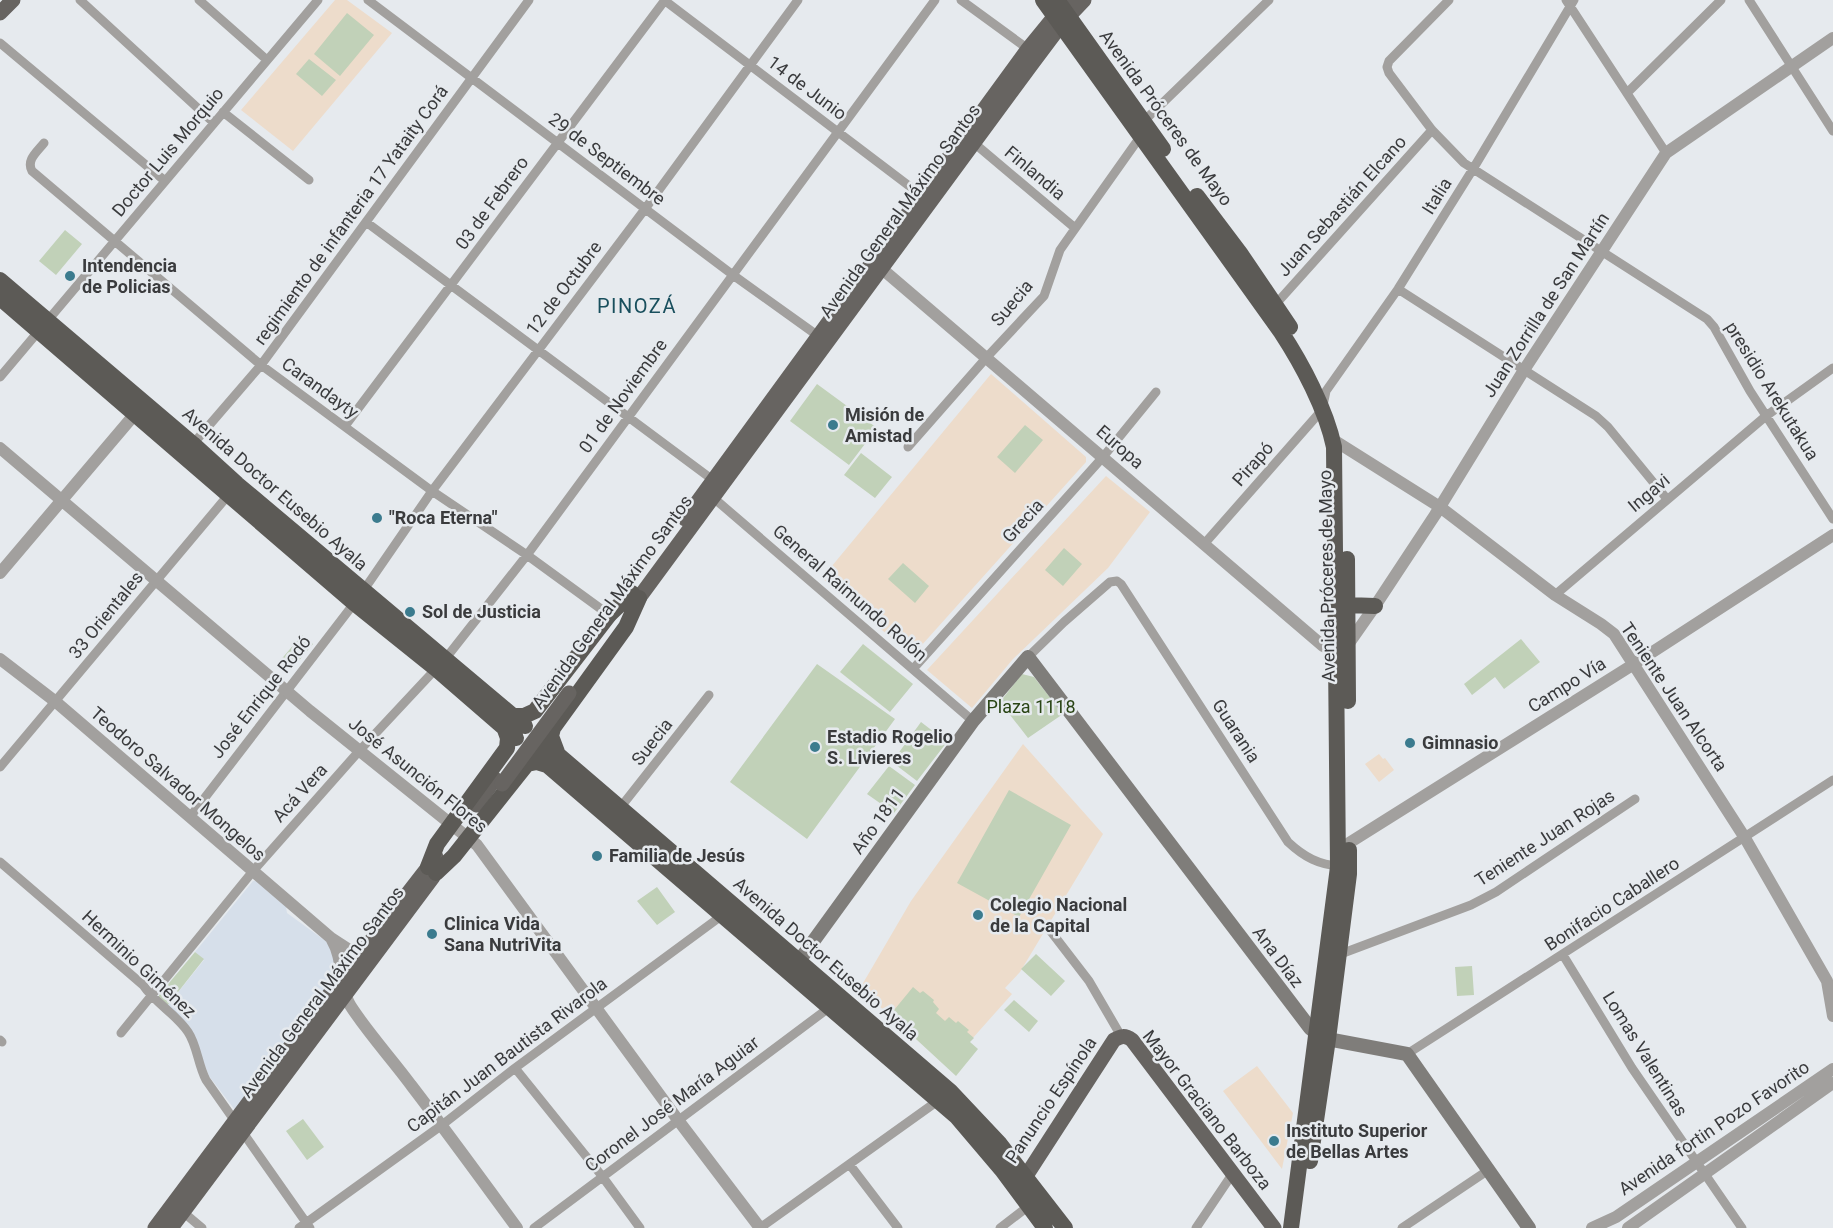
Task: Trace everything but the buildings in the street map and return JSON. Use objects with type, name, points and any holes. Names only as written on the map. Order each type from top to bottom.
[{"type":"highway","name":"Avenida Próceres de Mayo","points":[[1043,0],[1061,11],[1281,332],[1324,402]]},
{"type":"highway","name":"Avenida Próceres de Mayo","points":[[1142,129],[1294,333],[1324,402],[1338,442],[1347,605],[1342,649],[1343,866],[1338,955],[1322,1037],[1291,1228]]},
{"type":"highway","name":"Avenida Doctor Eusebio Ayala","points":[[0,279],[43,326],[514,727]]},
{"type":"highway","name":"Avenida Doctor Eusebio Ayala","points":[[0,298],[43,326]]},
{"type":"highway","name":"Avenida Doctor Eusebio Ayala","points":[[139,409],[193,444],[233,489]]},
{"type":"highway","name":"Avenida Próceres de Mayo","points":[[1300,1228],[1321,1088],[1322,1037],[1343,866],[1349,843],[1335,460],[1338,442]]},
{"type":"highway","points":[[460,833],[507,748],[508,738],[514,727],[524,716],[535,711],[611,617],[636,596]]},
{"type":"highway","points":[[432,870],[437,844],[460,833],[527,764],[553,760],[550,736],[553,728],[626,627],[636,596]]},
{"type":"highway","points":[[1347,605],[1375,606]]},
{"type":"highway","name":"Avenida Doctor Eusebio Ayala","points":[[537,746],[728,910],[799,961],[944,1095],[971,1132],[1020,1180],[1035,1201],[1065,1228]]},
{"type":"highway","name":"Avenida Doctor Eusebio Ayala","points":[[553,760],[621,808],[830,1006],[944,1095]]},
{"type":"highway","name":"Avenida Doctor Eusebio Ayala","points":[[1035,1201],[1045,1228]]},
{"type":"main road","points":[[0,13],[13,0]]},
{"type":"main road","name":"Avenida General Máximo Santos","points":[[460,833],[926,198],[1028,49],[1061,11],[1084,0]]},
{"type":"main road","name":"Avenida General Máximo Santos","points":[[823,340],[881,268],[926,198],[974,142],[1061,11]]},
{"type":"main road","name":"Avenida General Máximo Santos","points":[[602,642],[611,617]]},
{"type":"main road","name":"Año 1811","points":[[799,961],[973,721],[1028,657]]},
{"type":"main road","name":"Ana Díaz","points":[[1028,657],[1322,1037]]},
{"type":"main road","name":"Avenida General Máximo Santos","points":[[171,1228],[239,1126],[432,870]]},
{"type":"main road","name":"Avenida General Máximo Santos","points":[[155,1228],[305,1047],[343,987]]},
{"type":"main road","name":"Mayor Graciano Barboza","points":[[1121,1036],[1132,1040],[1274,1228]]},
{"type":"main road","name":"Panuncio Espínola","points":[[1020,1180],[1114,1040],[1121,1036]]},
{"type":"main road","points":[[1322,1037],[1407,1054],[1528,1228]]},
{"type":"street","points":[[80,0],[214,123]]},
{"type":"street","points":[[199,0],[267,60]]},
{"type":"street","name":"Doctor Luis Morquio","points":[[0,377],[317,0]]},
{"type":"street","name":"29 de Septiembre","points":[[368,0],[733,275],[823,340]]},
{"type":"street","name":"regimiento de infanteria 17 Yataity Corá","points":[[193,444],[261,365],[529,0]]},
{"type":"street","name":"14 de Junio","points":[[665,0],[926,198]]},
{"type":"street","name":"03 de Febrero","points":[[345,426],[665,0]]},
{"type":"street","name":"12 de Octubre","points":[[359,597],[432,490],[645,209],[798,0]]},
{"type":"street","name":"01 de Noviembre","points":[[440,663],[527,555],[935,0]]},
{"type":"street","points":[[961,0],[1028,49]]},
{"type":"street","name":"Suecia","points":[[909,447],[987,357],[1044,296],[1060,250],[1142,129],[1269,0]]},
{"type":"street","name":"presidio Arekutakua","points":[[1449,0],[1389,61],[1386,67],[1389,73],[1432,130],[1464,163],[1707,319],[1833,519]]},
{"type":"street","points":[[1627,93],[1721,0]]},
{"type":"street","points":[[1749,0],[1833,131]]},
{"type":"street","points":[[1571,2],[1666,153]]},
{"type":"street","name":"Italia","points":[[1324,402],[1473,169],[1571,2]]},
{"type":"street","name":"Juan Zorrilla de San Martín","points":[[1342,649],[1375,606],[1440,507],[1524,370],[1666,153],[1833,38]]},
{"type":"street","points":[[0,43],[165,181]]},
{"type":"street","points":[[223,112],[309,180]]},
{"type":"street","name":"Juan Sebastián Elcano","points":[[1275,305],[1432,130]]},
{"type":"street","name":"Finlandia","points":[[974,142],[1075,228]]},
{"type":"street","name":"Carandayty","points":[[44,143],[30,160],[29,166],[32,171],[261,365],[611,617]]},
{"type":"street","name":"General Raimundo Rolón","points":[[366,222],[628,417],[713,489],[973,721]]},
{"type":"street","name":"Europa","points":[[881,268],[1323,646],[1342,649]]},
{"type":"street","points":[[1398,289],[1596,416],[1608,427],[1667,499]]},
{"type":"street","name":"Ingavi","points":[[1555,595],[1766,416],[1833,368]]},
{"type":"street","name":"Grecia","points":[[913,669],[1103,457],[1156,392]]},
{"type":"street","name":"Pirapó","points":[[1205,543],[1324,402]]},
{"type":"street","points":[[0,573],[139,409]]},
{"type":"street","name":"Teniente Juan Alcorta","points":[[1338,442],[1440,507],[1555,595],[1614,634],[1745,838],[1827,981],[1833,1016]]},
{"type":"street","name":"José Asunción Flores","points":[[0,448],[286,691],[477,845],[760,1228]]},
{"type":"street","name":"33 Orientales","points":[[0,767],[233,489]]},
{"type":"street","name":"Campo Vía","points":[[1349,843],[1634,664],[1833,534]]},
{"type":"street","name":"Año 1811","points":[[1028,657],[1110,582],[1117,581]]},
{"type":"street","name":"Guarania","points":[[1117,581],[1288,842],[1308,859],[1343,866]]},
{"type":"street","name":"José Enrique Rodó","points":[[190,817],[359,597]]},
{"type":"street","name":"Teodoro Salvador Mongelos","points":[[0,659],[56,702],[331,938],[368,955]]},
{"type":"street","name":"Acá Vera","points":[[121,1033],[252,871],[440,663]]},
{"type":"street","name":"Suecia","points":[[621,808],[709,695]]},
{"type":"street","name":"Bonifacio Caballero","points":[[1407,1054],[1833,780]]},
{"type":"street","name":"Teniente Juan Rojas","points":[[1338,955],[1471,905],[1497,892],[1635,799]]},
{"type":"street","name":"Herminio Giménez","points":[[0,862],[143,985],[150,996],[186,1029],[191,1036],[200,1069],[206,1080],[305,1226]]},
{"type":"street","name":"Capitán Juan Bautista Rivarola","points":[[305,1226],[728,910]]},
{"type":"street","name":"Mayor Graciano Barboza","points":[[1049,929],[1089,981],[1121,1036]]},
{"type":"street","points":[[331,938],[340,956],[343,987],[358,1015],[517,1228]]},
{"type":"street","name":"Lomas Valentinas","points":[[1563,955],[1632,1068],[1742,1228]]},
{"type":"street","name":"Coronel José María Aguiar","points":[[534,1228],[830,1006]]},
{"type":"street","points":[[305,1047],[315,1040],[336,1017],[344,1013],[358,1015]]},
{"type":"street","points":[[515,1068],[602,1176],[640,1228]]},
{"type":"street","name":"Avenida fortin Pozo Favorito","points":[[1592,1228],[1619,1222],[1695,1162],[1833,1069]]},
{"type":"street","name":"Avenida fortin Pozo Favorito","points":[[1628,1228],[1833,1083]]},
{"type":"street","points":[[760,1228],[944,1095]]},
{"type":"street","points":[[850,1165],[898,1228]]},
{"type":"street","points":[[1402,1228],[1488,1171]]},
{"type":"street","points":[[1197,1228],[1233,1173]]},
{"type":"street","points":[[999,1228],[1035,1201]]},
{"type":"street","points":[[183,1212],[201,1228]]},
{"type":"shaded area","points":[[335,0],[347,0],[392,33],[293,151],[241,110]]},
{"type":"shaded area","points":[[991,374],[1086,457],[1086,462],[912,656],[822,578]]},
{"type":"shaded area","points":[[1106,476],[1150,512],[1108,568],[1013,659],[972,708],[927,670]]},
{"type":"shaded area","name":"Colegio Nacional de la Capital","points":[[1023,744],[1103,834],[1020,972],[1005,988],[1012,994],[947,1067],[859,990],[911,901]]},
{"type":"shaded area","points":[[1379,754],[1394,770],[1379,782],[1365,764]]},
{"type":"shaded area","points":[[253,881],[256,881],[286,907],[287,913],[331,945],[336,957],[333,977],[239,1109],[235,1110],[209,1076],[190,1027],[167,1006],[204,960],[195,952]]},
{"type":"shaded area","name":"Instituto Superior de Bellas Artes","points":[[1257,1066],[1293,1113],[1282,1169],[1223,1091]]},
{"type":"green space","points":[[347,13],[374,35],[340,76],[314,54]]},
{"type":"green space","points":[[309,59],[336,80],[322,96],[296,74]]},
{"type":"green space","points":[[65,230],[82,244],[56,275],[39,261]]},
{"type":"green space","name":"Misión de Amistad","points":[[817,384],[877,428],[849,465],[790,421]]},
{"type":"green space","points":[[1025,425],[1043,440],[1015,473],[997,457]]},
{"type":"green space","name":"Misión de Amistad","points":[[861,453],[892,477],[875,498],[844,475]]},
{"type":"green space","points":[[1064,548],[1082,564],[1063,586],[1045,570]]},
{"type":"green space","points":[[903,563],[929,586],[915,603],[888,579]]},
{"type":"green space","points":[[302,635],[313,644],[291,670],[278,663]]},
{"type":"green space","points":[[1521,639],[1540,662],[1504,689],[1495,677],[1472,695],[1464,684]]},
{"type":"green space","points":[[863,644],[913,684],[890,712],[840,672]]},
{"type":"green space","name":"Estadio Rogelio S. Livieres","points":[[817,664],[895,719],[807,839],[730,782]]},
{"type":"green space","name":"Plaza 1118","points":[[1022,674],[1034,677],[1063,714],[1028,738],[1000,702]]},
{"type":"green space","points":[[921,722],[947,742],[917,781],[892,762]]},
{"type":"green space","points":[[889,766],[915,785],[894,813],[867,794]]},
{"type":"green space","points":[[1009,790],[1071,825],[1019,917],[957,883]]},
{"type":"green space","points":[[657,887],[675,912],[657,925],[637,901]]},
{"type":"green space","points":[[195,952],[204,959],[167,1006],[159,995]]},
{"type":"green space","points":[[1036,954],[1065,981],[1051,996],[1021,969]]},
{"type":"green space","points":[[1472,966],[1474,995],[1457,996],[1455,967]]},
{"type":"green space","points":[[913,987],[920,993],[923,991],[934,1000],[933,1002],[939,1009],[936,1013],[945,1021],[949,1017],[956,1023],[958,1021],[969,1030],[967,1032],[974,1038],[970,1042],[978,1049],[956,1076],[890,1015]]},
{"type":"green space","points":[[1014,1000],[1038,1021],[1029,1032],[1004,1010]]},
{"type":"green space","points":[[303,1119],[324,1147],[307,1160],[286,1131]]},
{"type":"place","name":"Intendencia de Policias","points":[[70,276]]},
{"type":"place","name":"Misión de Amistad","points":[[833,425]]},
{"type":"place","name":"\"Roca Eterna\"","points":[[377,518]]},
{"type":"place","name":"Sol de Justicia","points":[[410,612]]},
{"type":"place","name":"Gimnasio","points":[[1410,743]]},
{"type":"place","name":"Estadio Rogelio S. Livieres","points":[[815,747]]},
{"type":"place","name":"Familia de Jesús","points":[[597,856]]},
{"type":"place","name":"Colegio Nacional de la Capital","points":[[978,915]]},
{"type":"place","name":"Clinica Vida Sana NutriVita","points":[[432,934]]},
{"type":"place","name":"Instituto Superior de Bellas Artes","points":[[1274,1141]]},
{"type":"district","name":"PINOZÁ","points":[[637,306]]}]
